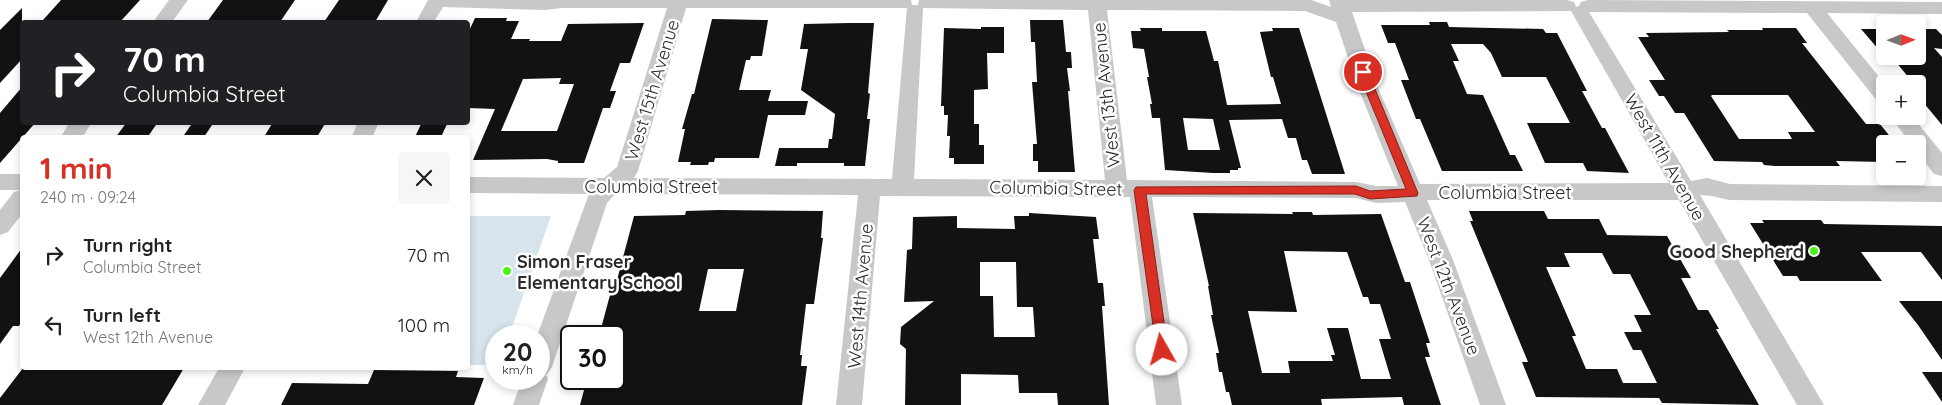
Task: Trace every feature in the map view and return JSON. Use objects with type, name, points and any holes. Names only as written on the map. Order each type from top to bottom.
[{"type":"street","points":[[164,20],[179,0]]},
{"type":"street","points":[[427,20],[438,1],[546,4],[562,2],[679,1],[915,3],[1311,2],[1341,8],[1809,4],[1942,8]]},
{"type":"street","name":"West 15th Avenue","points":[[550,335],[597,200],[609,186],[627,171],[679,1]]},
{"type":"street","name":"West 13th Avenue","points":[[1096,2],[1128,189],[1169,405]]},
{"type":"street","points":[[902,187],[915,3]]},
{"type":"street","points":[[1809,4],[1876,86]]},
{"type":"street","name":"West 11th Avenue","points":[[1577,5],[1811,405]]},
{"type":"street","name":"West 12th Avenue","points":[[1341,8],[1369,90],[1441,260],[1493,405]]},
{"type":"street","points":[[1907,125],[1942,168]]},
{"type":"street","points":[[0,182],[20,182]]},
{"type":"street","name":"Columbia Street","points":[[470,185],[1356,190],[1370,195],[1436,191],[1685,192],[1694,187],[1716,187],[1729,192],[1942,194]]},
{"type":"street","name":"West 14th Avenue","points":[[849,405],[870,187]]},
{"type":"street","points":[[0,226],[20,201]]},
{"type":"street","points":[[210,405],[231,370]]},
{"type":"street","points":[[526,405],[531,390]]},
{"type":"shaded area","points":[[470,216],[551,216],[513,325],[485,325],[485,365],[470,365]]},
{"type":"building","points":[[61,0],[140,0],[122,20],[43,20]]},
{"type":"building","points":[[223,0],[295,0],[281,20],[208,20]]},
{"type":"building","points":[[339,0],[388,0],[376,20],[325,20]]},
{"type":"building","points":[[22,8],[22,20],[20,20],[20,61],[0,83],[0,30]]},
{"type":"building","points":[[475,18],[507,18],[506,21],[519,21],[511,39],[530,39],[529,41],[561,41],[568,24],[644,23],[630,63],[620,63],[610,91],[616,91],[610,108],[603,108],[584,163],[558,163],[558,161],[547,159],[473,160],[495,109],[470,108],[470,29]],"holes":[[[561,78],[559,84],[574,84],[557,131],[501,131],[523,79]]]},
{"type":"building","points":[[712,19],[768,20],[762,56],[751,56],[750,60],[746,60],[739,90],[771,90],[768,101],[808,101],[805,115],[768,115],[759,158],[715,158],[714,162],[709,162],[708,165],[690,165],[691,162],[678,162],[685,129],[682,129],[692,94],[694,94]]},
{"type":"building","points":[[1030,20],[1063,20],[1066,52],[1071,52],[1072,68],[1067,68],[1075,172],[1038,172],[1038,161],[1033,161],[1033,144],[1037,144],[1032,82],[1037,82],[1035,42],[1031,42]]},
{"type":"building","points":[[1429,22],[1447,22],[1449,27],[1543,29],[1546,33],[1557,33],[1587,91],[1582,91],[1602,128],[1605,128],[1629,173],[1587,171],[1583,163],[1545,163],[1527,123],[1570,123],[1546,77],[1502,77],[1491,53],[1483,44],[1451,44],[1459,61],[1453,61],[1467,94],[1483,95],[1510,155],[1515,155],[1523,171],[1442,171],[1420,119],[1416,119],[1401,80],[1409,80],[1395,43],[1388,43],[1381,25],[1430,25]]},
{"type":"building","points":[[874,23],[868,93],[870,94],[867,119],[870,119],[865,166],[844,166],[844,163],[797,163],[797,166],[775,166],[779,148],[828,148],[829,139],[832,139],[835,114],[801,90],[808,49],[800,49],[804,24]]},
{"type":"building","points":[[981,27],[1004,27],[1004,53],[987,53],[988,89],[974,90],[974,124],[979,124],[979,145],[984,145],[984,164],[954,164],[954,158],[949,158],[950,136],[947,136],[948,115],[944,115],[944,106],[941,106],[944,28],[981,29]]},
{"type":"building","points":[[1140,28],[1162,28],[1162,31],[1206,31],[1214,61],[1218,61],[1227,105],[1281,104],[1273,77],[1271,77],[1260,32],[1273,31],[1272,28],[1299,28],[1345,174],[1312,174],[1307,160],[1302,160],[1296,138],[1288,138],[1282,119],[1229,120],[1241,168],[1238,168],[1238,170],[1230,170],[1230,173],[1213,173],[1165,170],[1160,118],[1152,118],[1150,104],[1152,104],[1147,77],[1149,77],[1144,49],[1133,48],[1131,31],[1141,31]],"holes":[[[1183,118],[1213,119],[1220,150],[1188,150]]]},
{"type":"building","points":[[1796,28],[1807,43],[1802,43],[1866,124],[1881,125],[1889,135],[1876,135],[1876,162],[1836,161],[1840,166],[1775,166],[1764,165],[1762,162],[1714,161],[1684,113],[1675,113],[1664,96],[1659,96],[1649,80],[1665,80],[1638,37],[1649,37],[1646,33],[1729,32],[1727,30]],"holes":[[[1788,95],[1815,132],[1788,132],[1792,139],[1739,139],[1711,96]]]},
{"type":"building","points":[[1861,29],[1876,29],[1876,46]]},
{"type":"building","points":[[1926,29],[1936,29],[1942,35],[1942,49],[1934,48],[1942,57],[1942,125],[1926,106],[1926,75],[1907,75],[1898,65],[1926,65]]},
{"type":"building","points":[[20,89],[20,125],[33,125],[25,135],[20,135],[20,140],[0,163],[0,113]]},
{"type":"building","points":[[125,125],[156,125],[149,135],[117,135]]},
{"type":"building","points":[[191,125],[212,125],[205,135],[184,135]]},
{"type":"building","points":[[271,125],[324,125],[318,135],[265,135]]},
{"type":"building","points":[[421,125],[447,125],[442,135],[416,135]]},
{"type":"building","points":[[719,210],[823,211],[821,238],[823,238],[814,304],[806,304],[800,355],[802,355],[801,366],[807,366],[802,405],[580,405],[584,390],[625,390],[625,325],[602,325],[614,280],[617,280],[634,216],[685,215],[686,211]],"holes":[[[708,269],[744,269],[736,311],[699,311]]]},
{"type":"building","points":[[1469,211],[1544,211],[1548,219],[1599,219],[1607,235],[1667,236],[1691,278],[1681,278],[1698,310],[1708,310],[1719,329],[1716,329],[1759,405],[1662,403],[1659,398],[1536,397],[1522,362],[1528,362],[1470,221],[1473,221]],"holes":[[[1564,253],[1602,253],[1613,274],[1630,274],[1651,315],[1634,315],[1642,332],[1624,332],[1633,350],[1641,350],[1657,383],[1623,383],[1617,369],[1586,369],[1572,336],[1576,336],[1546,267],[1570,267]]]},
{"type":"building","points":[[1292,212],[1312,212],[1313,215],[1381,214],[1405,282],[1410,282],[1430,343],[1426,343],[1430,357],[1425,357],[1441,405],[1404,405],[1402,397],[1321,399],[1322,405],[1232,405],[1229,392],[1226,392],[1222,372],[1219,372],[1216,353],[1219,353],[1211,315],[1213,315],[1209,286],[1193,213],[1293,214]],"holes":[[[1284,251],[1347,252],[1363,297],[1368,297],[1370,304],[1380,304],[1391,339],[1379,339],[1391,379],[1361,379],[1348,328],[1327,328],[1335,355],[1331,355],[1333,361],[1288,361],[1290,373],[1262,373],[1248,311],[1297,312]]]},
{"type":"building","points":[[1029,213],[1096,217],[1099,239],[1093,239],[1098,283],[1103,283],[1105,306],[1102,306],[1109,405],[1058,405],[1057,393],[1019,393],[1018,375],[961,374],[961,405],[905,405],[906,349],[900,344],[901,327],[934,301],[904,302],[907,250],[912,249],[913,217],[957,216],[957,228],[1015,229],[1014,216],[1029,216]],"holes":[[[980,262],[1016,262],[1017,307],[1033,307],[1035,337],[994,337],[993,296],[980,296]]]},
{"type":"building","name":"Good Shepherd","points":[[1762,220],[1821,220],[1824,224],[1942,226],[1942,280],[1921,252],[1861,252],[1882,281],[1800,281],[1797,276],[1783,276],[1750,223],[1764,223]]},
{"type":"building","points":[[20,251],[20,324],[13,326],[0,344],[0,278]]},
{"type":"building","points":[[1899,301],[1942,301],[1942,360],[1918,325]]},
{"type":"building","points":[[21,370],[183,370],[162,405],[0,405],[0,398]]},
{"type":"building","points":[[374,370],[458,371],[456,377],[484,378],[474,405],[281,405],[292,383],[368,384]]},
{"type":"building","points":[[1922,372],[1942,372],[1942,402]]},
{"type":"place","name":"Good Shepherd","points":[[1814,251]]},
{"type":"place","name":"Simon Fraser Elementary School","points":[[507,271]]},
{"type":"route","points":[[1162,350],[1140,190],[1356,190],[1370,195],[1413,193],[1363,72]]}]
